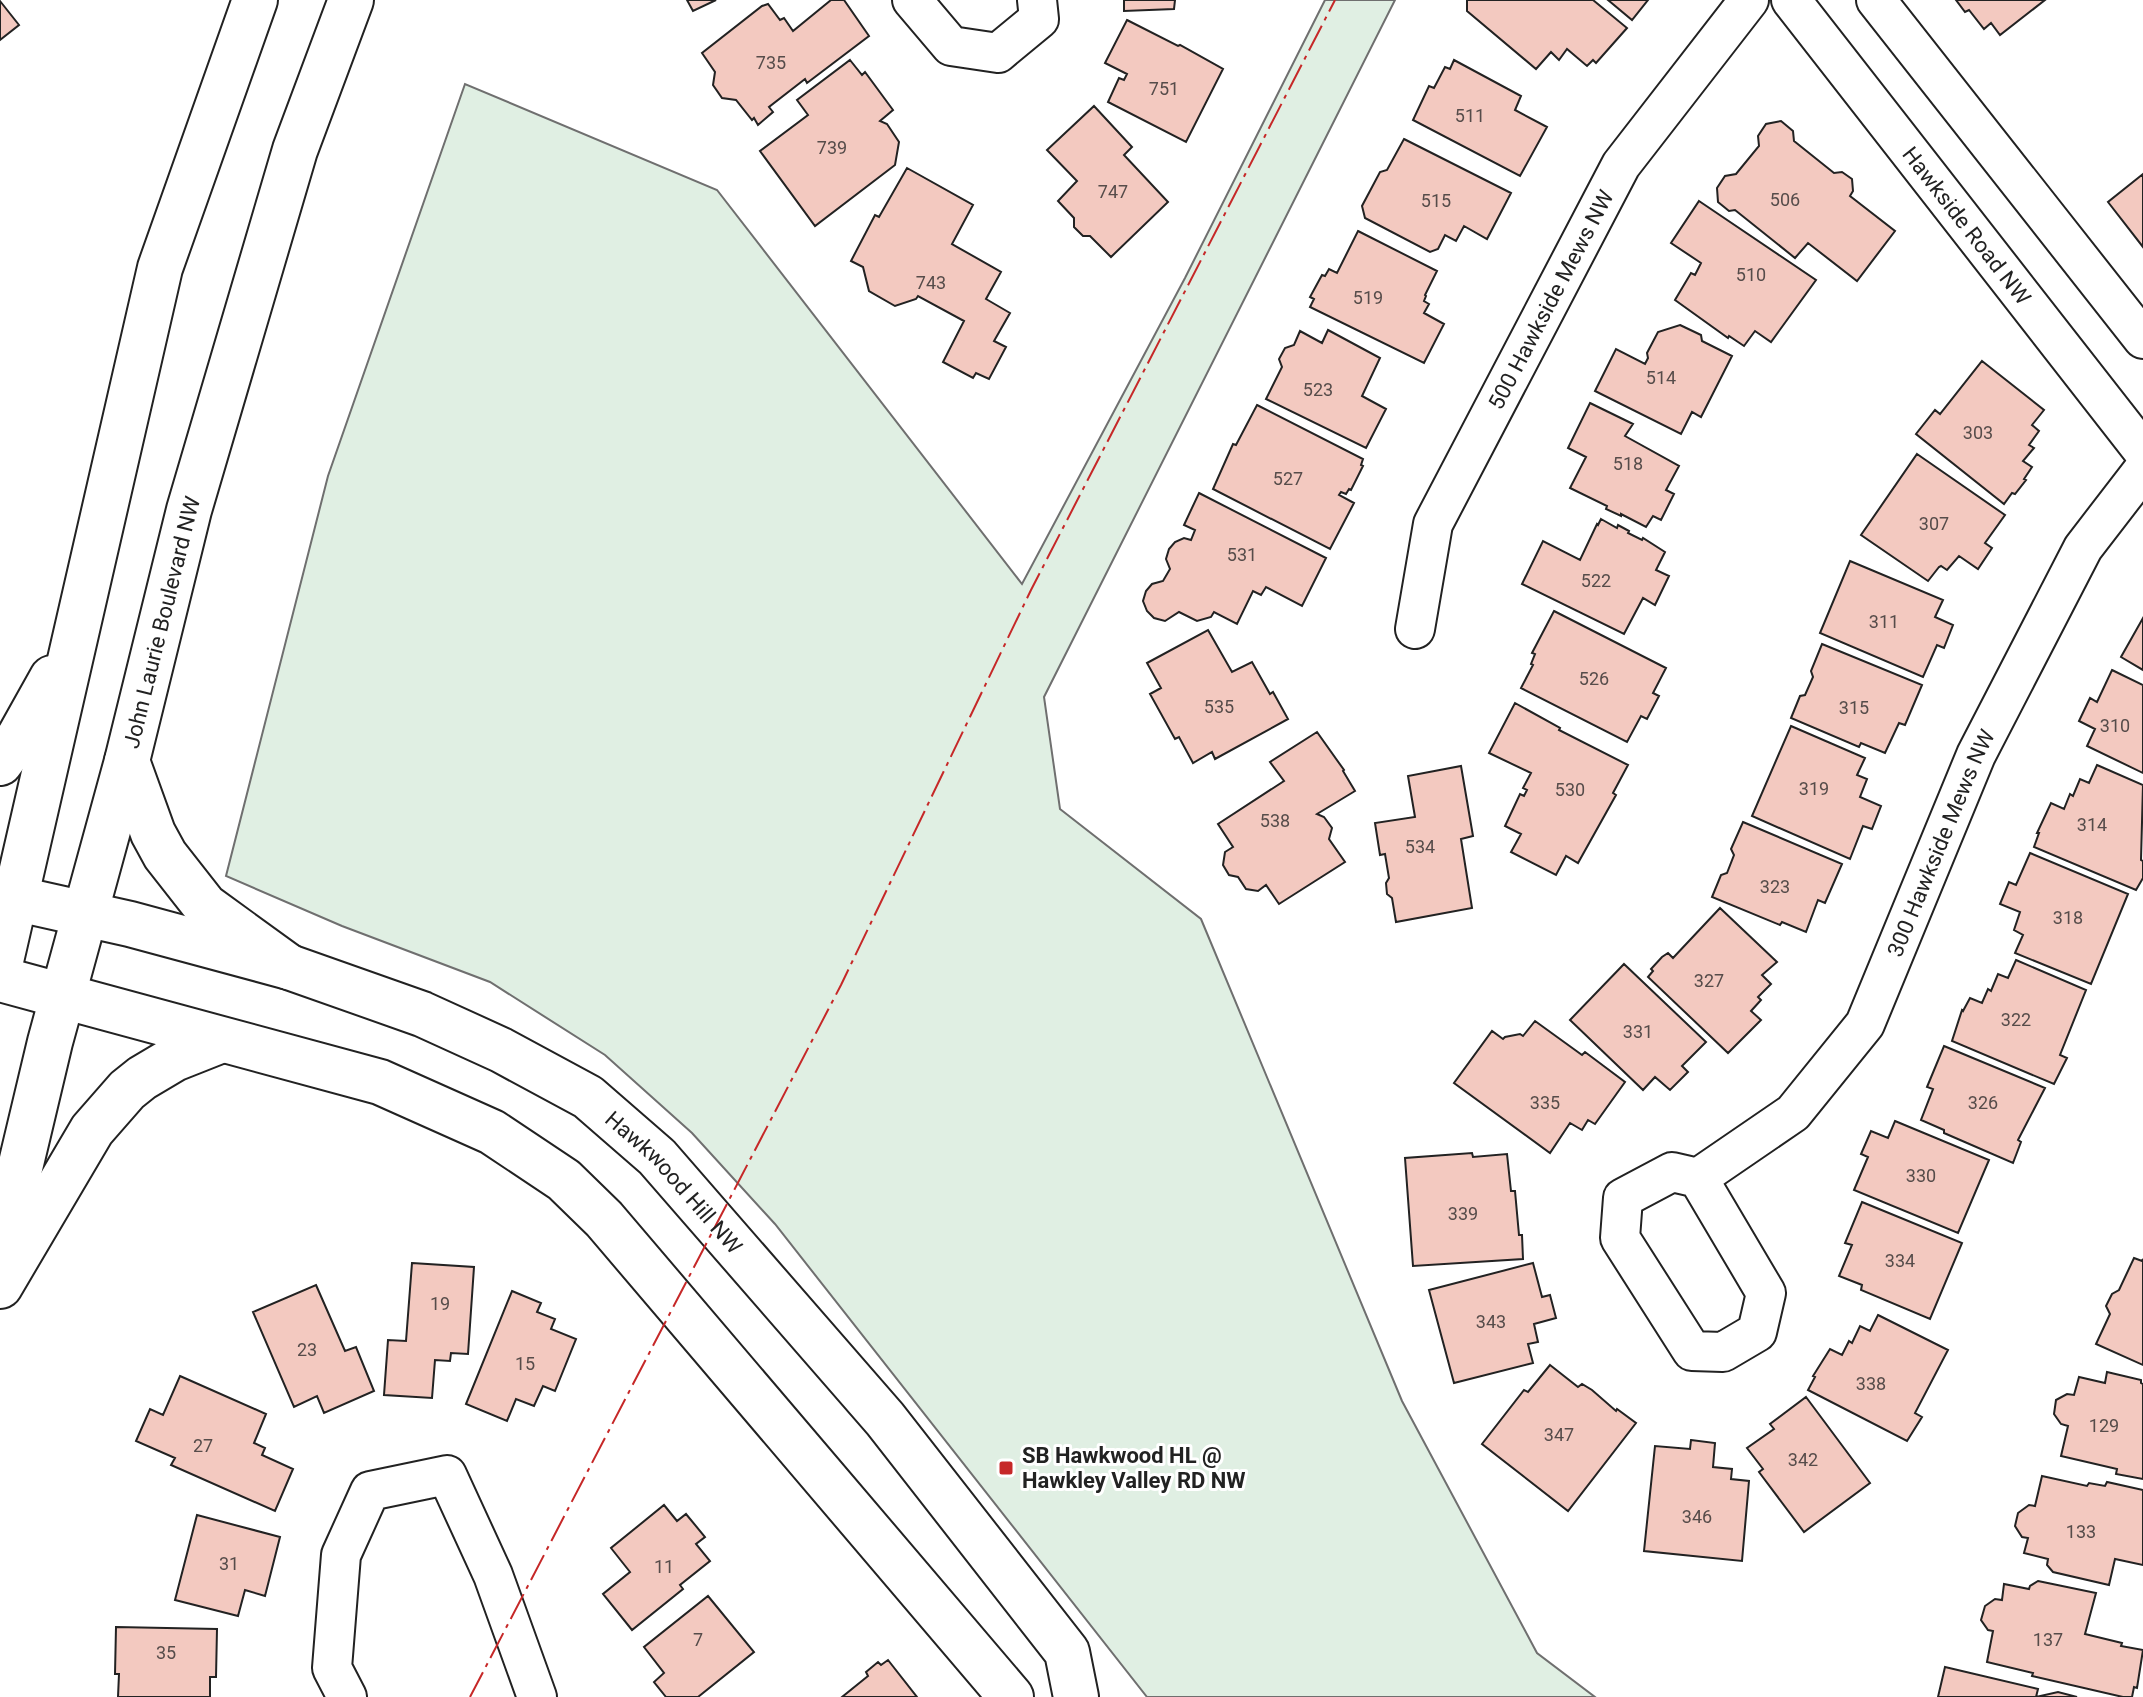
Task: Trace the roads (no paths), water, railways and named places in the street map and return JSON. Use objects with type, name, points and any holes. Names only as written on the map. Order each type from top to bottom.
[{"type":"main road","points":[[0,965],[8,897],[77,634],[160,268],[255,0]]},
{"type":"main road","name":"John Laurie Boulevard NW","points":[[0,1252],[62,995],[127,761],[189,510],[290,165],[351,0]]},
{"type":"main road","points":[[0,763],[19,737],[77,634]]},
{"type":"main road","points":[[127,761],[153,833],[165,855],[205,906],[289,967]]},
{"type":"main road","name":"Hawkwood Hill NW","points":[[8,897],[289,967],[422,1014],[501,1050],[588,1097],[657,1157],[885,1419],[1067,1652],[1076,1697]]},
{"type":"main road","points":[[0,979],[380,1082],[492,1132],[564,1180],[604,1219],[1011,1697]]},
{"type":"main road","points":[[0,1286],[92,1130],[127,1090],[174,1059],[222,1040]]},
{"type":"street","points":[[912,0],[951,46],[998,53],[1039,19],[1037,0]]},
{"type":"street","name":"500 Hawkside Mews NW","points":[[1415,629],[1433,524],[1621,165],[1749,0]]},
{"type":"street","name":"Hawkside Road NW","points":[[1791,0],[2143,451]]},
{"type":"street","points":[[1876,0],[2143,339]]},
{"type":"street","name":"300 Hawkside Mews NW","points":[[1698,1178],[1793,1113],[1865,1024],[1976,755],[2083,548],[2143,470]]},
{"type":"street","points":[[1672,1172],[1698,1178],[1766,1293],[1757,1332],[1723,1352],[1692,1351],[1620,1238],[1623,1198],[1672,1172]]},
{"type":"street","points":[[347,1697],[332,1668],[341,1555],[370,1491],[447,1475],[493,1575],[527,1694]]},
{"type":"place","name":"SB Hawkwood HL @ Hawkley Valley RD NW","points":[[1006,1468]]}]
